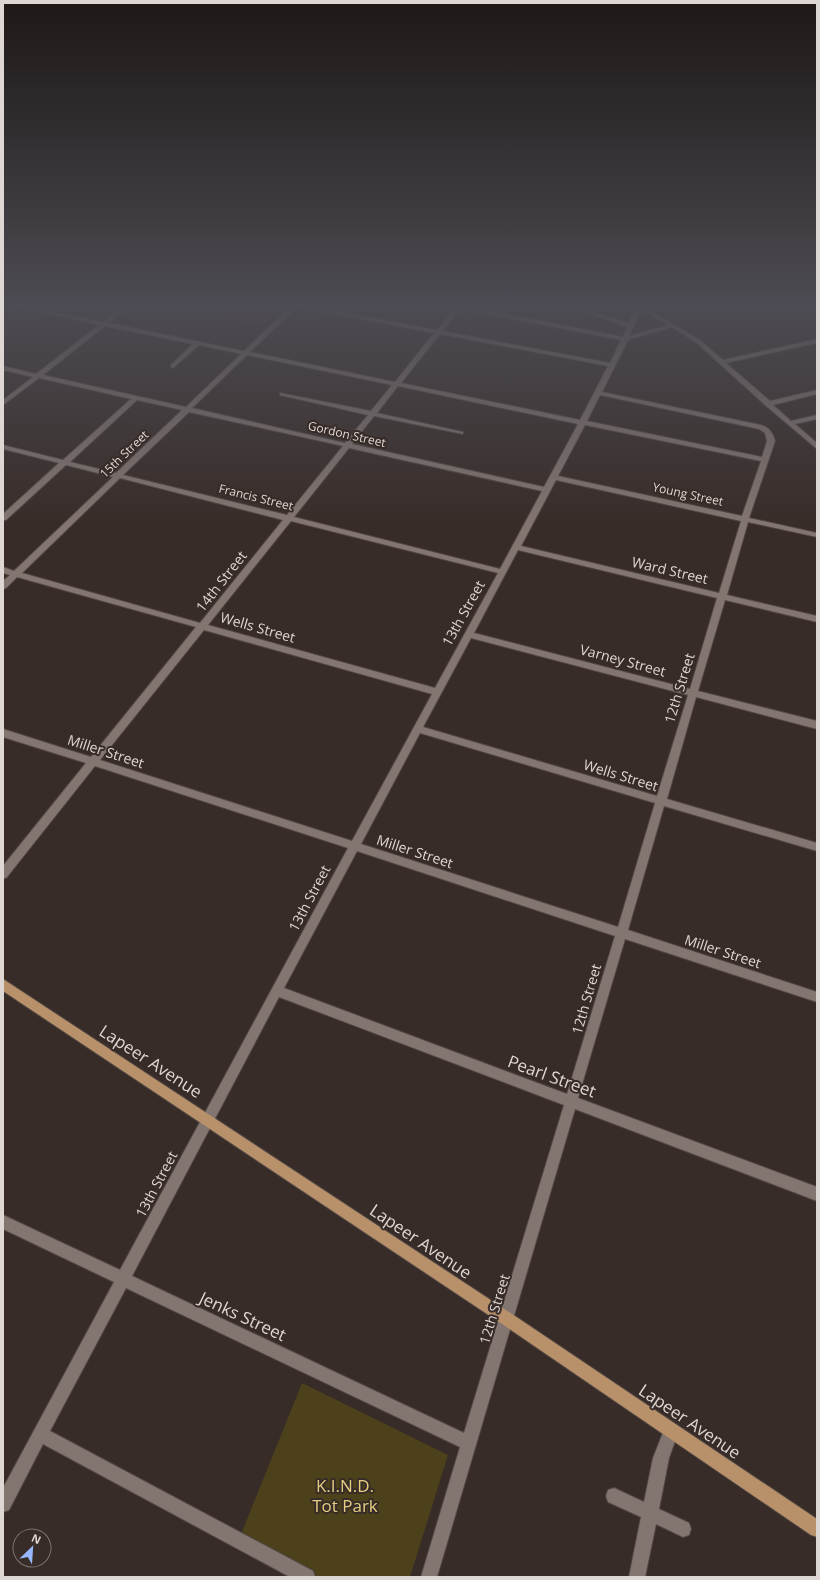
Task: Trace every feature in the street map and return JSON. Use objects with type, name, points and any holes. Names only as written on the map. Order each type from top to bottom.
[{"type":"main road","name":"Lapeer Avenue","points":[[3,984],[207,1119],[817,1529]]},
{"type":"street","points":[[3,403],[34,379]]},
{"type":"street","name":"Gordon Street","points":[[49,379],[546,490]]},
{"type":"street","name":"15th Street","points":[[3,586],[218,379]]},
{"type":"street","points":[[375,379],[765,460]]},
{"type":"street","name":"14th Street","points":[[3,874],[400,379]]},
{"type":"street","name":"13th Street","points":[[3,1504],[207,1119],[436,692],[503,572],[605,379]]},
{"type":"street","points":[[739,379],[817,447]]},
{"type":"street","points":[[767,404],[817,392]]},
{"type":"street","name":"12th Street","points":[[429,1577],[745,519],[771,441],[767,430],[761,427],[598,393]]},
{"type":"street","points":[[282,394],[461,433]]},
{"type":"street","points":[[3,518],[136,398]]},
{"type":"street","points":[[790,423],[817,417]]},
{"type":"street","name":"Francis Street","points":[[3,447],[288,517],[503,572]]},
{"type":"street","name":"Young Street","points":[[553,477],[817,535]]},
{"type":"street","name":"Ward Street","points":[[516,547],[817,619]]},
{"type":"street","name":"Wells Street","points":[[3,570],[436,692]]},
{"type":"street","name":"Varney Street","points":[[469,635],[817,725]]},
{"type":"street","name":"Wells Street","points":[[417,729],[817,848]]},
{"type":"street","name":"Miller Street","points":[[3,733],[817,997]]},
{"type":"street","name":"Pearl Street","points":[[276,991],[817,1194]]},
{"type":"street","name":"Jenks Street","points":[[3,1222],[468,1443]]},
{"type":"street","points":[[637,1577],[661,1458],[671,1430]]},
{"type":"street","points":[[40,1434],[307,1577]]},
{"type":"street","points":[[614,1496],[683,1529]]},
{"type":"green space","name":"K.I.N.D. Tot Park","points":[[302,1383],[448,1455],[410,1577],[298,1577],[237,1544]]}]
